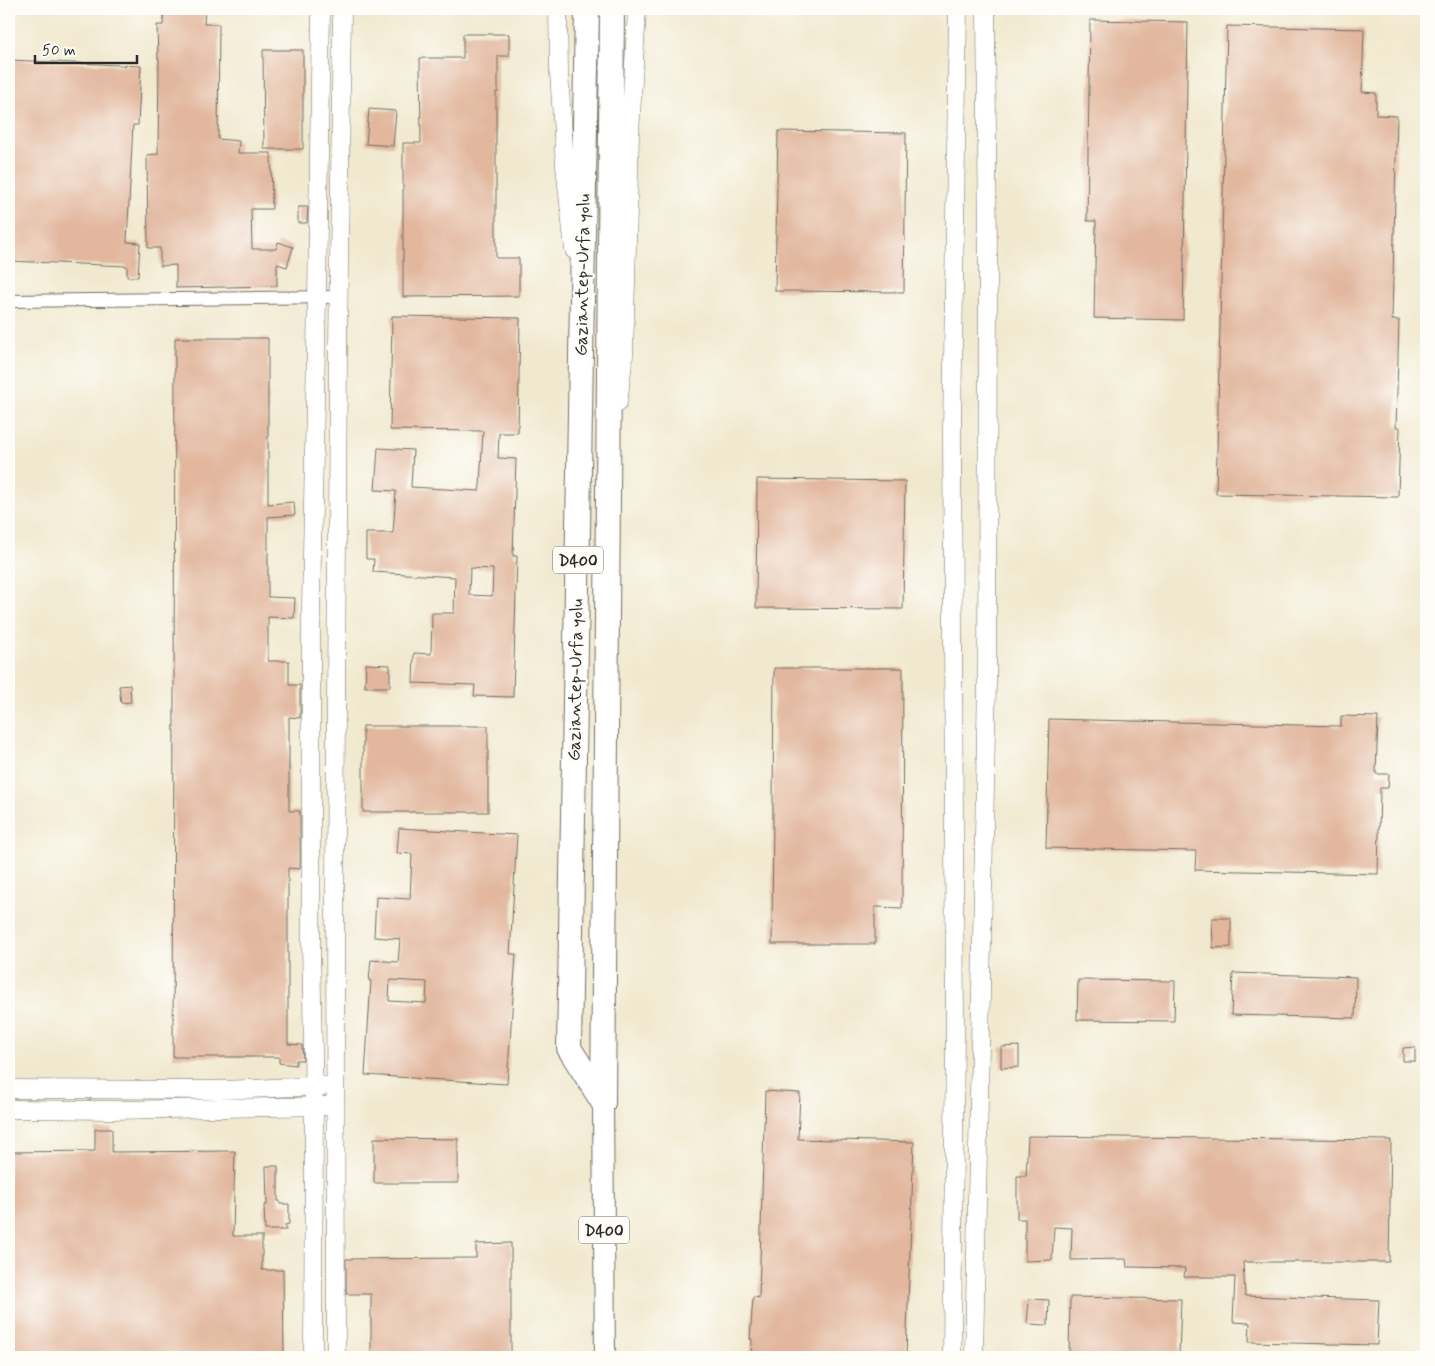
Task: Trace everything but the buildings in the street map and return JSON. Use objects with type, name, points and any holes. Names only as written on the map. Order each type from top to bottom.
[{"type":"highway","name":"Gaziantep-Urfa yolu","points":[[587,9],[569,1048],[603,1102]]},
{"type":"highway","name":"Gaziantep-Urfa yolu","points":[[603,1102],[612,9]]},
{"type":"main road","name":"Gaziantep-Urfa yolu","points":[[603,1102],[605,1357]]},
{"type":"street","points":[[314,1357],[311,606],[321,9]]},
{"type":"street","points":[[336,1357],[335,1085],[338,298],[342,9]]},
{"type":"street","points":[[558,9],[559,72],[565,166],[582,322]]},
{"type":"street","points":[[608,497],[624,355],[630,134],[637,9]]},
{"type":"street","points":[[952,1357],[955,1010],[952,430],[958,9]]},
{"type":"street","points":[[974,1357],[988,680],[986,9]]},
{"type":"street","points":[[9,301],[338,298]]},
{"type":"street","points":[[9,1090],[220,1090],[335,1085]]},
{"type":"street","points":[[9,1109],[113,1110],[336,1105]]}]
